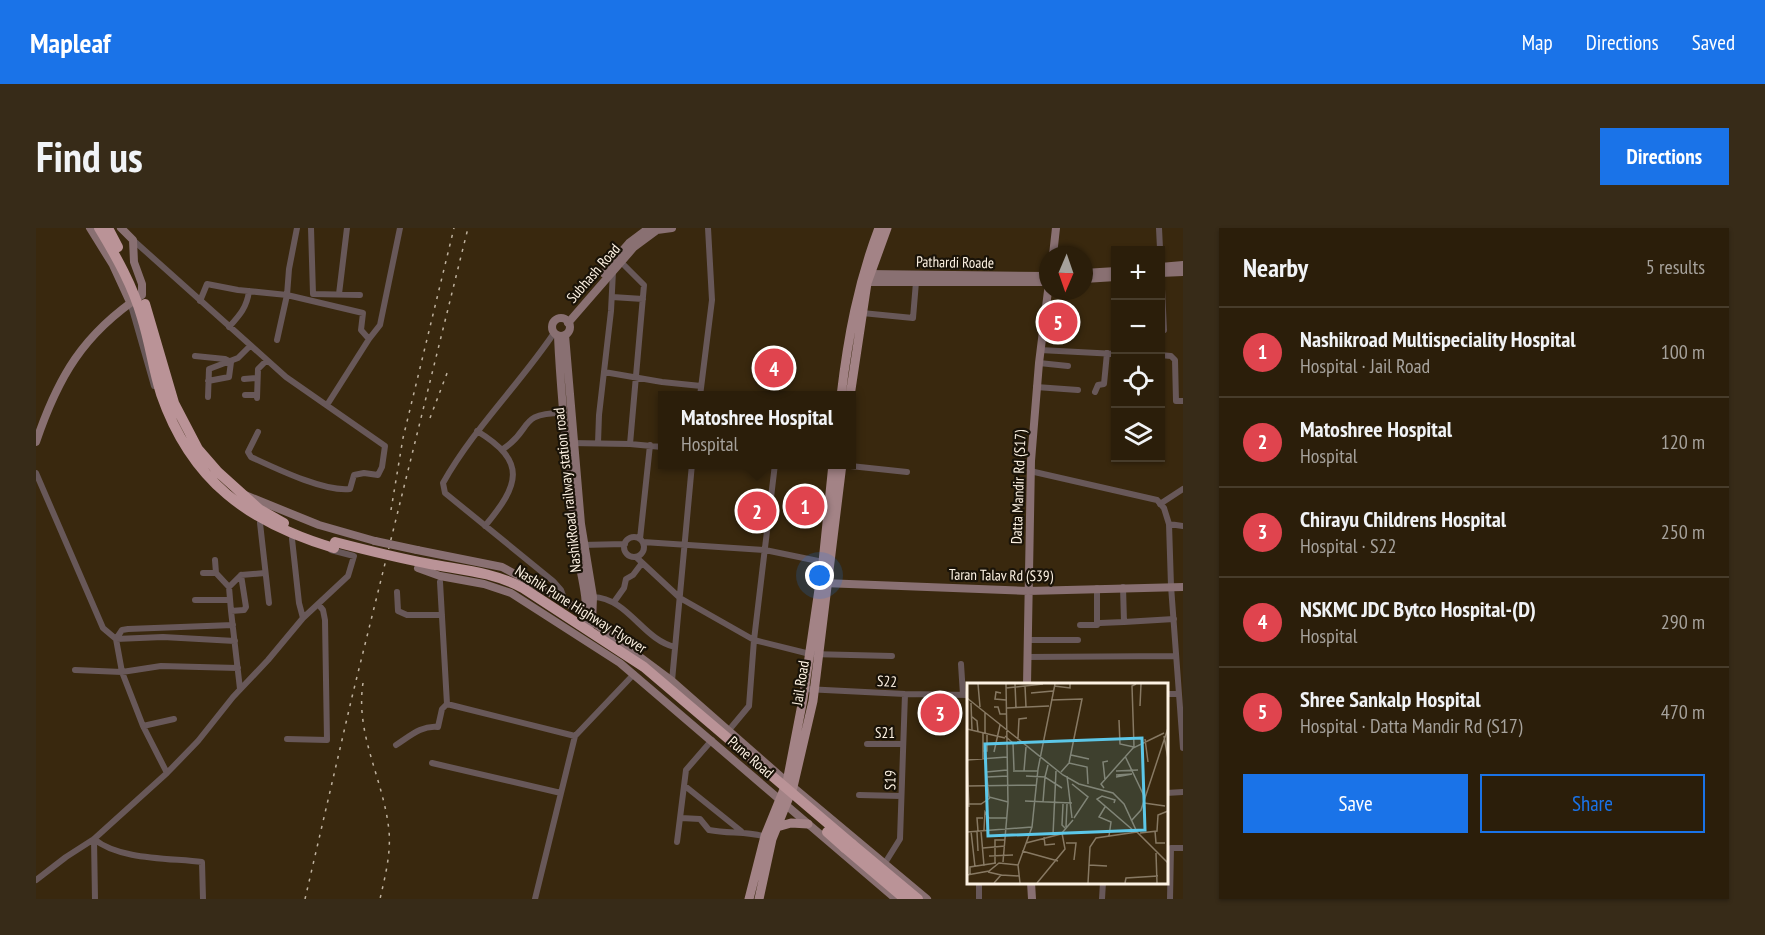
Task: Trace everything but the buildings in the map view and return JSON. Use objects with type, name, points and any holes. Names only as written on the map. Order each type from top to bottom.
[{"type":"highway","points":[[99,228],[136,299]]},
{"type":"highway","points":[[108,228],[136,299]]},
{"type":"highway","name":"Nashik Pune Highway Flyover","points":[[136,299],[174,403],[186,428],[198,448],[218,472],[259,509],[281,522],[334,545],[418,568],[467,575],[503,585],[617,654],[848,846],[918,899]]},
{"type":"highway","name":"Nashik Pune Highway Flyover","points":[[136,299],[161,394],[186,446],[207,474],[227,495],[260,519],[301,538],[486,573],[523,588],[644,667],[905,899]]},
{"type":"main road","points":[[90,228],[136,299]]},
{"type":"main road","points":[[36,442],[39,424],[72,360],[92,336],[136,299],[142,284],[134,262],[133,240],[121,228]]},
{"type":"main road","name":"Subhash Road","points":[[566,321],[634,247],[657,230],[672,228]]},
{"type":"main road","points":[[842,391],[846,350],[879,228]]},
{"type":"main road","points":[[851,391],[865,278],[887,228]]},
{"type":"main road","points":[[1054,246],[1056,228]]},
{"type":"main road","name":"Subhash Road","points":[[566,321],[629,243],[647,229]]},
{"type":"main road","points":[[1165,269],[1183,266]]},
{"type":"main road","points":[[1165,270],[1183,272]]},
{"type":"main road","points":[[1093,272],[1111,271]]},
{"type":"main road","name":"Pathardi Roade","points":[[865,278],[1039,276]]},
{"type":"main road","points":[[1093,278],[1111,277]]},
{"type":"main road","points":[[865,278],[916,282],[1039,282]]},
{"type":"main road","name":"Datta Mandir Rd (S17)","points":[[1027,683],[1030,471],[1036,387],[1047,300]]},
{"type":"main road","points":[[559,334],[569,331],[566,321],[557,319],[552,328],[559,334],[562,413],[570,443],[589,620],[587,641]]},
{"type":"main road","name":"NashikRoad railway station road","points":[[559,334],[570,443]]},
{"type":"main road","name":"Jail Road","points":[[824,583],[823,562],[832,469]]},
{"type":"main road","name":"Jail Road","points":[[759,899],[768,835],[790,784],[810,689],[841,469]]},
{"type":"main road","points":[[244,495],[319,525],[375,541],[502,567],[565,602],[672,681],[927,899]]},
{"type":"main road","name":"NashikRoad railway station road","points":[[580,545],[592,597],[589,620]]},
{"type":"main road","name":"Pune Road","points":[[418,568],[440,579],[484,584],[511,593],[587,641],[634,674],[896,899]]},
{"type":"main road","name":"Taran Talav Rd (S39)","points":[[824,583],[1028,591],[1183,587]]},
{"type":"main road","name":"Jail Road","points":[[768,835],[777,826],[783,803]]},
{"type":"main road","points":[[777,826],[791,823],[808,824]]},
{"type":"main road","points":[[749,899],[768,835]]},
{"type":"main road","points":[[1031,884],[1032,899]]},
{"type":"street","points":[[276,340],[287,295],[289,269],[297,228]]},
{"type":"street","points":[[311,228],[313,294],[360,295]]},
{"type":"street","points":[[339,294],[347,228]]},
{"type":"street","points":[[327,405],[380,325],[400,228]]},
{"type":"street","points":[[700,391],[712,300],[708,228]]},
{"type":"street","points":[[1159,228],[1160,246]]},
{"type":"street","points":[[133,240],[286,377],[385,446],[382,467],[378,476],[364,473],[354,475],[350,489],[340,490],[289,474],[251,457],[248,452],[258,432]]},
{"type":"street","points":[[621,262],[644,285],[630,444]]},
{"type":"street","points":[[598,443],[614,270]]},
{"type":"street","points":[[862,313],[913,318],[916,282]]},
{"type":"street","points":[[200,301],[207,284],[287,295],[363,313],[361,330],[369,339]]},
{"type":"street","points":[[229,327],[241,315],[247,304],[249,291]]},
{"type":"street","points":[[612,297],[643,299]]},
{"type":"street","points":[[36,880],[94,839],[167,773],[198,741],[240,689],[303,618],[348,576],[354,556],[292,539],[260,524],[218,490],[194,463],[174,434],[148,370],[136,299]]},
{"type":"street","points":[[559,334],[477,431],[443,483],[444,492],[553,582],[561,590],[565,602]]},
{"type":"street","points":[[208,397],[209,369],[240,357],[250,346]]},
{"type":"street","points":[[1040,350],[1111,353]]},
{"type":"street","points":[[1095,392],[1098,385],[1104,384],[1107,353]]},
{"type":"street","points":[[195,356],[225,359],[231,362]]},
{"type":"street","points":[[1165,356],[1171,356],[1175,360],[1176,401],[1183,401]]},
{"type":"street","points":[[245,395],[257,396],[258,369],[267,360]]},
{"type":"street","points":[[208,381],[229,377],[231,362]]},
{"type":"street","points":[[1039,363],[1068,366]]},
{"type":"street","points":[[604,372],[701,386]]},
{"type":"street","points":[[244,379],[257,378]]},
{"type":"street","points":[[1036,387],[1078,390]]},
{"type":"street","points":[[503,449],[518,436],[531,418],[544,413],[562,413]]},
{"type":"street","points":[[477,431],[503,449],[510,458],[513,469],[512,485],[498,509],[485,525]]},
{"type":"street","points":[[570,443],[658,446]]},
{"type":"street","points":[[636,557],[644,551],[642,541],[650,445]]},
{"type":"street","points":[[856,467],[907,472]]},
{"type":"street","points":[[672,681],[692,469]]},
{"type":"street","points":[[729,730],[749,706],[754,640],[775,469]]},
{"type":"street","points":[[1030,471],[1156,500],[1164,508],[1169,524],[1171,586],[1183,748]]},
{"type":"street","points":[[36,472],[103,628],[116,639],[122,672],[143,726],[167,773]]},
{"type":"street","points":[[1160,504],[1183,489]]},
{"type":"street","points":[[260,524],[269,603]]},
{"type":"street","points":[[1169,524],[1183,526]]},
{"type":"street","points":[[580,545],[625,544],[632,538],[642,541],[765,550],[823,562]]},
{"type":"street","points":[[292,539],[299,603],[303,618]]},
{"type":"street","points":[[625,544],[628,555],[636,557],[680,598],[754,640],[814,654],[892,656]]},
{"type":"street","points":[[215,560],[216,573],[229,587],[240,689]]},
{"type":"street","points":[[614,602],[624,588],[626,579],[633,575],[642,563]]},
{"type":"street","points":[[202,573],[216,573]]},
{"type":"street","points":[[229,587],[242,575],[265,573]]},
{"type":"street","points":[[231,611],[244,610],[246,606],[242,575]]},
{"type":"street","points":[[396,745],[417,731],[431,726],[438,727],[442,709],[447,704],[440,579]]},
{"type":"street","points":[[1123,587],[1124,622]]},
{"type":"street","points":[[1080,625],[1097,624],[1097,588]]},
{"type":"street","points":[[397,592],[398,611],[407,615],[442,615]]},
{"type":"street","points":[[592,597],[604,597],[614,602],[661,642],[675,647]]},
{"type":"street","points":[[195,600],[230,600]]},
{"type":"street","points":[[287,739],[327,740],[325,620],[323,610],[318,604]]},
{"type":"street","points":[[1100,623],[1174,619]]},
{"type":"street","points":[[116,639],[122,630],[128,629],[233,625]]},
{"type":"street","points":[[116,639],[163,637],[235,641]]},
{"type":"street","points":[[1027,640],[1078,640]]},
{"type":"street","points":[[1027,657],[1176,656]]},
{"type":"street","points":[[961,664],[966,695]]},
{"type":"street","points":[[75,670],[122,672],[161,666],[238,668]]},
{"type":"street","points":[[534,899],[575,736],[634,674]]},
{"type":"street","name":"S22","points":[[810,689],[966,695]]},
{"type":"street","name":"S19","points":[[885,863],[900,839],[905,694]]},
{"type":"street","points":[[1168,694],[1179,694]]},
{"type":"street","points":[[447,704],[575,736]]},
{"type":"street","points":[[143,726],[174,718]]},
{"type":"street","points":[[678,842],[686,771],[712,740]]},
{"type":"street","name":"S21","points":[[867,744],[903,744]]},
{"type":"street","points":[[432,763],[561,793]]},
{"type":"street","points":[[685,786],[741,831]]},
{"type":"street","points":[[1168,793],[1183,792]]},
{"type":"street","points":[[859,795],[901,796]]},
{"type":"street","points":[[681,818],[700,819],[709,830],[768,835]]},
{"type":"street","points":[[94,839],[95,899]]},
{"type":"street","points":[[94,839],[104,848],[125,854],[202,862],[203,899]]},
{"type":"street","points":[[1170,899],[1171,848],[1183,848]]},
{"type":"street","points":[[1102,899],[1103,884]]},
{"type":"railway","points":[[391,510],[403,438],[454,228]]},
{"type":"railway","points":[[305,899],[352,697],[468,228]]},
{"type":"railway","points":[[430,418],[449,368]]},
{"type":"railway","points":[[363,683],[363,721],[366,739],[382,794],[389,831],[386,874],[380,899]]},
{"type":"place","name":"Shree Sankalp Hospital","points":[[1058,322]]},
{"type":"place","name":"NSKMC JDC Bytco Hospital-(D)","points":[[774,368]]},
{"type":"place","name":"Nashikroad Multispeciality Hospital","points":[[805,506]]},
{"type":"place","name":"Matoshree Hospital","points":[[757,511]]},
{"type":"place","name":"Chirayu Childrens Hospital","points":[[940,713]]}]
